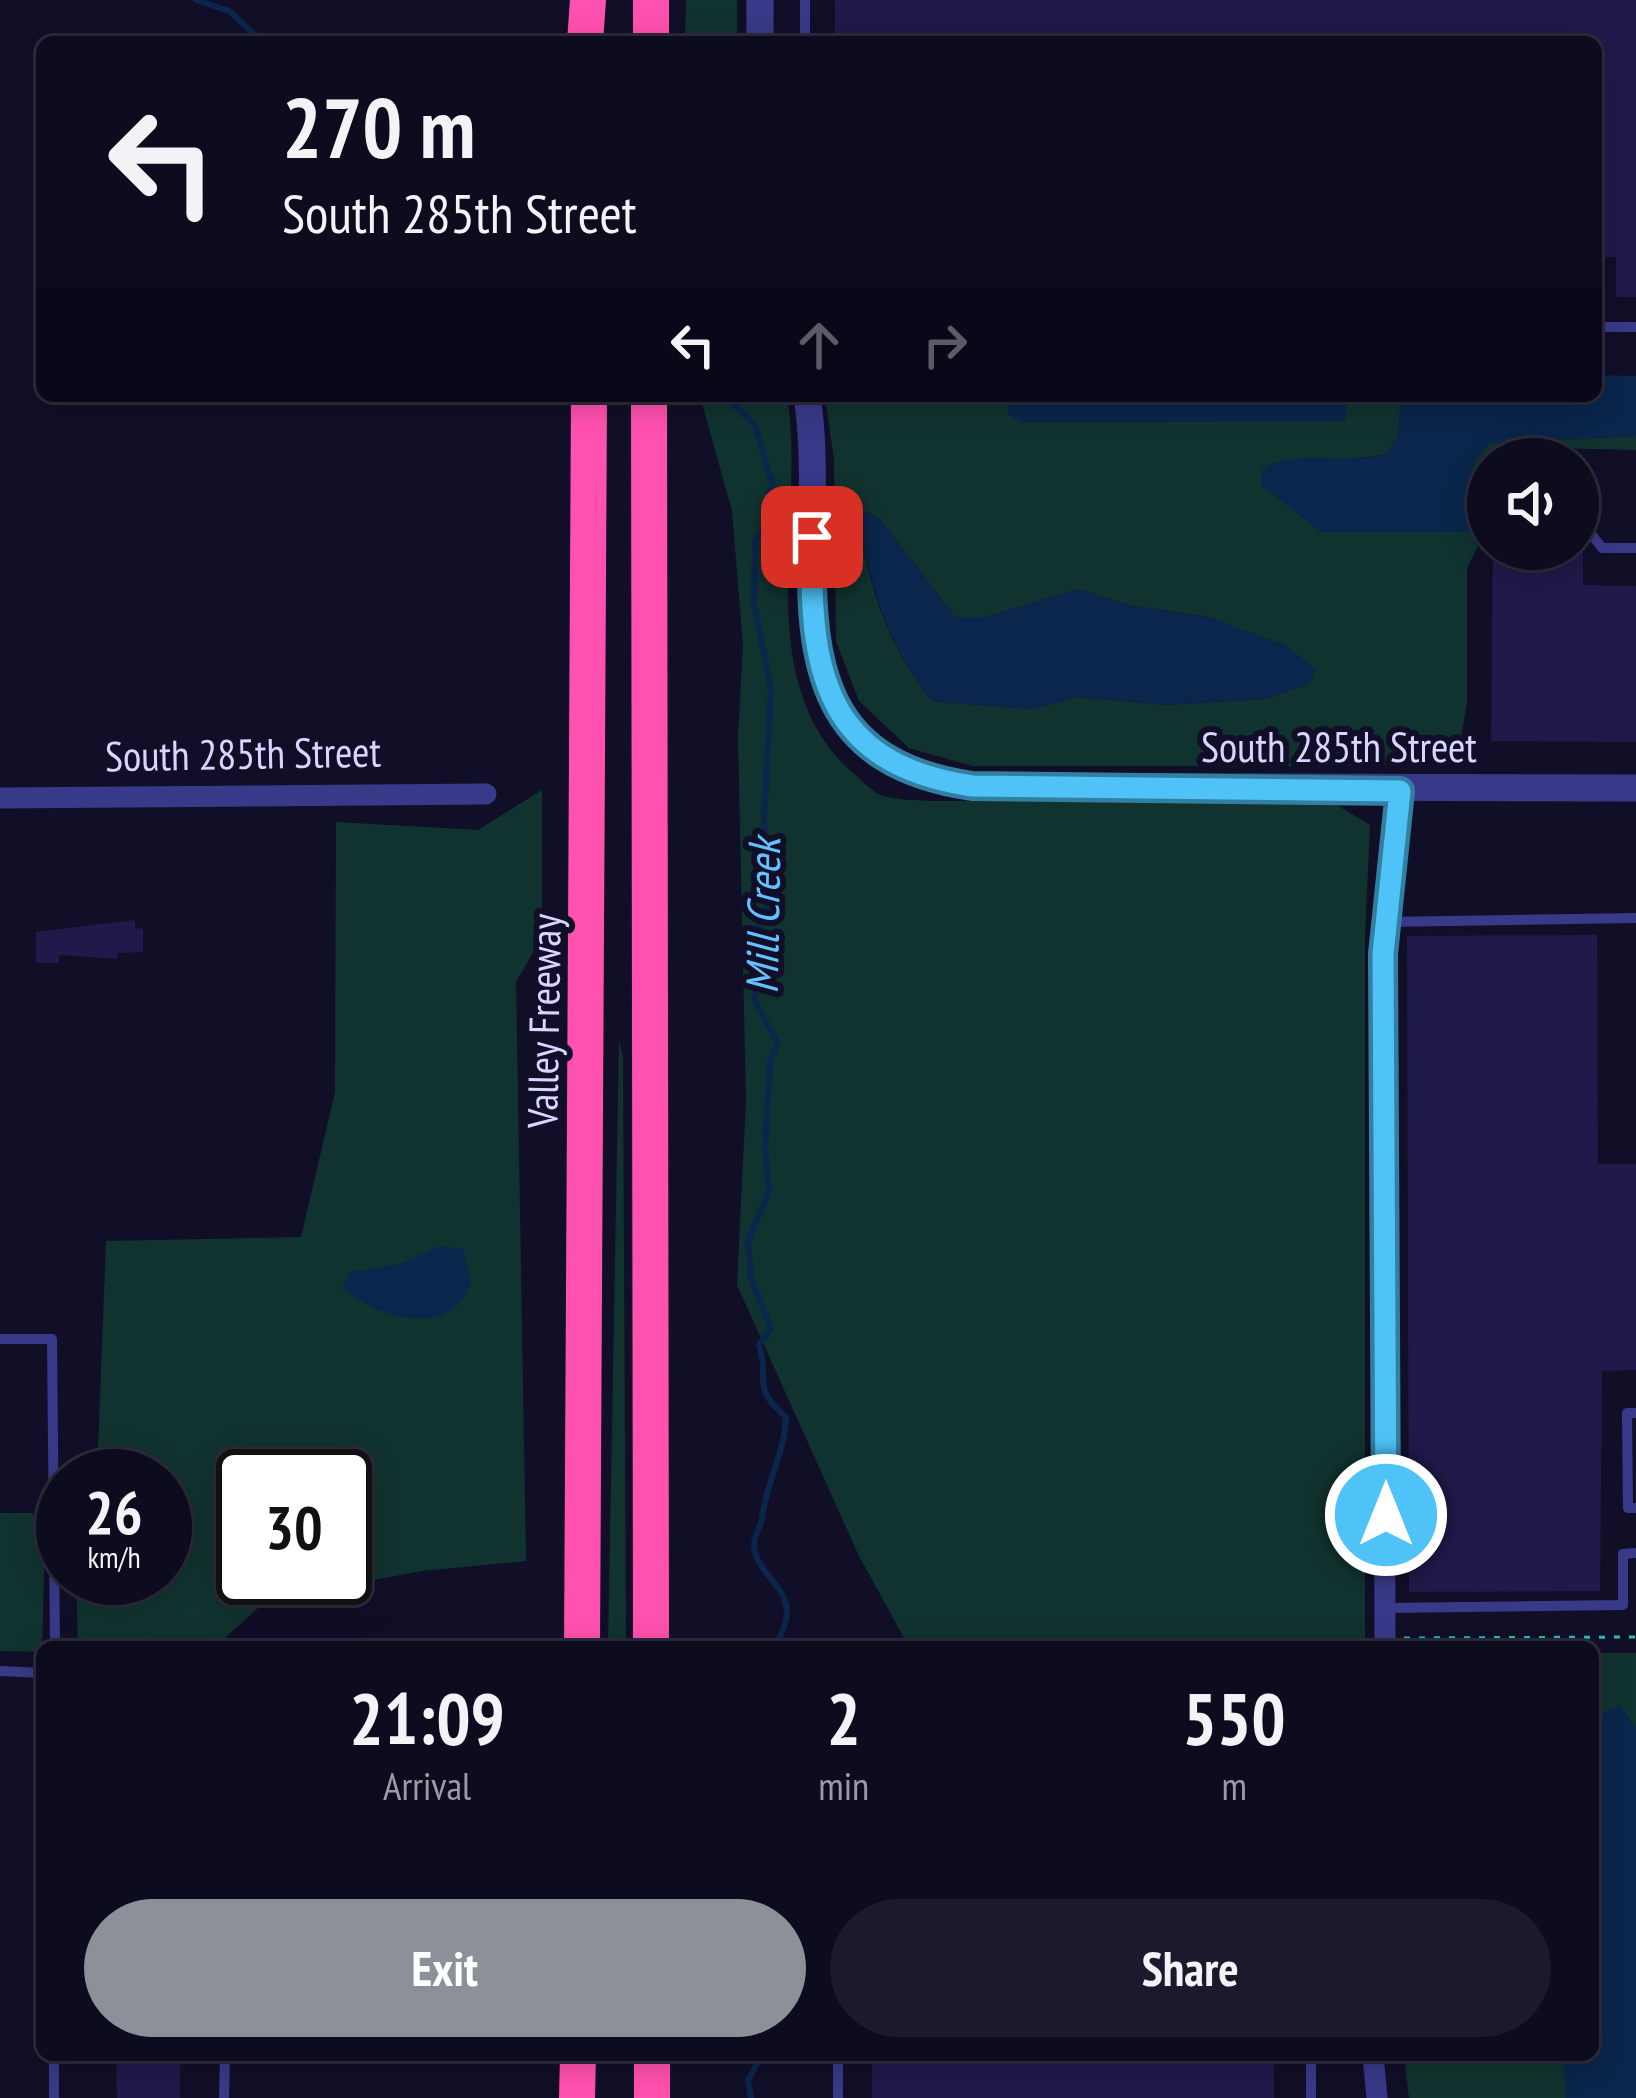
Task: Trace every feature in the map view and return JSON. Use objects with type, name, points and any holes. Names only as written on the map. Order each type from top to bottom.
[{"type":"highway","points":[[584,36],[585,0]]},
{"type":"highway","points":[[651,0],[651,36]]},
{"type":"highway","name":"Valley Freeway","points":[[582,1641],[590,402]]},
{"type":"highway","points":[[649,402],[651,1641]]},
{"type":"highway","points":[[578,2061],[578,2098]]},
{"type":"highway","points":[[652,2061],[652,2098]]},
{"type":"street","points":[[760,0],[760,36]]},
{"type":"street","name":"South 285th Street","points":[[807,402],[813,470],[810,616],[816,657],[837,711],[879,757],[906,772],[972,786],[1400,791],[1636,788]]},
{"type":"street","points":[[1385,1641],[1383,954],[1400,791]]},
{"type":"street","name":"South 285th Street","points":[[0,798],[486,794]]},
{"type":"street","points":[[1374,2061],[1377,2098]]},
{"type":"lane","points":[[805,0],[805,36]]},
{"type":"lane","points":[[1602,327],[1636,327]]},
{"type":"lane","points":[[1599,544],[1636,548]]},
{"type":"lane","points":[[1388,922],[1636,918]]},
{"type":"lane","points":[[0,1339],[52,1339],[55,1641]]},
{"type":"lane","points":[[1636,1412],[1627,1412],[1628,1508],[1636,1508]]},
{"type":"lane","points":[[1386,1608],[1622,1605],[1622,1554],[1636,1553]]},
{"type":"lane","points":[[0,1671],[36,1672]]},
{"type":"lane","points":[[54,2061],[54,2098]]},
{"type":"lane","points":[[224,2098],[225,2061]]},
{"type":"lane","points":[[838,2061],[838,2098]]},
{"type":"lane","points":[[1311,2061],[1311,2098]]},
{"type":"path","points":[[1427,1641],[1636,1636]]},
{"type":"green space","points":[[686,0],[737,0],[737,36],[685,36]]},
{"type":"green space","points":[[702,402],[788,402],[788,596],[791,646],[801,693],[821,736],[854,774],[883,796],[929,801],[1330,801],[1370,825],[1365,935],[1365,1641],[906,1641],[859,1556],[737,1285],[746,1101],[738,736],[743,645],[732,511]]},
{"type":"green space","points":[[826,402],[1008,402],[1008,413],[1401,402],[1398,437],[1385,455],[1262,469],[1467,461],[1467,703],[1457,760],[1349,766],[972,766],[909,748],[859,701],[836,641],[834,460]],"holes":[[[855,507],[880,519],[955,617],[986,617],[1079,589],[1128,605],[1209,617],[1309,684],[1265,699],[1166,705],[1077,697],[1031,709],[932,701],[901,655],[880,609]]]},
{"type":"green space","points":[[1636,436],[1636,450],[1599,449],[1599,438],[1594,438]]},
{"type":"green space","points":[[542,790],[542,937],[516,982],[526,1561],[372,1580],[372,1449],[216,1449],[216,1605],[261,1605],[222,1641],[78,1641],[77,1605],[192,1605],[192,1449],[98,1449],[106,1241],[301,1237],[335,1092],[336,822],[478,830]]},
{"type":"green space","points":[[619,1040],[623,1058],[626,1641],[608,1641]]},
{"type":"green space","points":[[0,1513],[32,1513],[36,1520],[36,1605],[43,1605],[42,1641],[36,1641],[36,1652],[0,1651]]},
{"type":"green space","points":[[1599,1653],[1636,1653],[1636,2098],[1409,2098],[1405,2061],[1599,2061]]},
{"type":"water","points":[[1602,375],[1636,376],[1636,436],[1467,438],[1467,532],[1321,532],[1261,485],[1262,469],[1275,463],[1385,455],[1398,437],[1401,402],[1602,402]]},
{"type":"water","points":[[1008,402],[1348,402],[1345,421],[1021,423],[1008,413]]},
{"type":"water","points":[[855,505],[880,519],[955,617],[986,617],[1079,589],[1128,605],[1209,617],[1285,645],[1316,669],[1310,684],[1265,699],[1166,705],[1077,697],[1031,709],[932,701],[890,632],[866,559]]},
{"type":"water","points":[[441,1246],[463,1249],[471,1282],[461,1301],[448,1312],[431,1318],[393,1315],[342,1288],[350,1272],[400,1264]]},
{"type":"water","points":[[1620,1705],[1636,1728],[1636,2098],[1566,2098],[1563,2061],[1599,2061],[1599,1714]]},
{"type":"building","points":[[835,0],[1636,0],[1636,297],[1616,297],[1616,257],[1602,257],[1602,36],[835,36]]},
{"type":"building","points":[[1493,570],[1583,570],[1583,585],[1636,586],[1636,742],[1491,741]]},
{"type":"building","points":[[135,920],[135,929],[143,928],[143,952],[117,953],[118,959],[59,955],[59,963],[36,963],[36,932]]},
{"type":"building","points":[[1597,935],[1598,1164],[1636,1164],[1636,1370],[1602,1371],[1600,1591],[1409,1592],[1407,936]]},
{"type":"building","points":[[116,2061],[180,2061],[180,2098],[117,2098]]},
{"type":"building","points":[[872,2061],[1274,2061],[1274,2098],[872,2098]]},
{"type":"waterway","name":"Mill Creek","points":[[196,0],[229,11],[256,36]]},
{"type":"waterway","name":"Mill Creek","points":[[730,402],[754,423],[772,482],[766,524],[755,541],[754,603],[771,689],[764,818],[770,900],[754,936],[759,981],[754,999],[778,1043],[770,1061],[765,1150],[769,1191],[748,1241],[751,1278],[771,1329],[759,1345],[764,1389],[786,1417],[754,1545],[757,1558],[785,1600],[784,1628],[777,1641]]},
{"type":"waterway","name":"Mill Creek","points":[[751,2098],[748,2080],[759,2061]]},
{"type":"route","points":[[812,537],[810,616],[825,685],[837,711],[855,733],[879,757],[906,772],[972,786],[1400,791],[1383,954],[1386,1515]]}]
